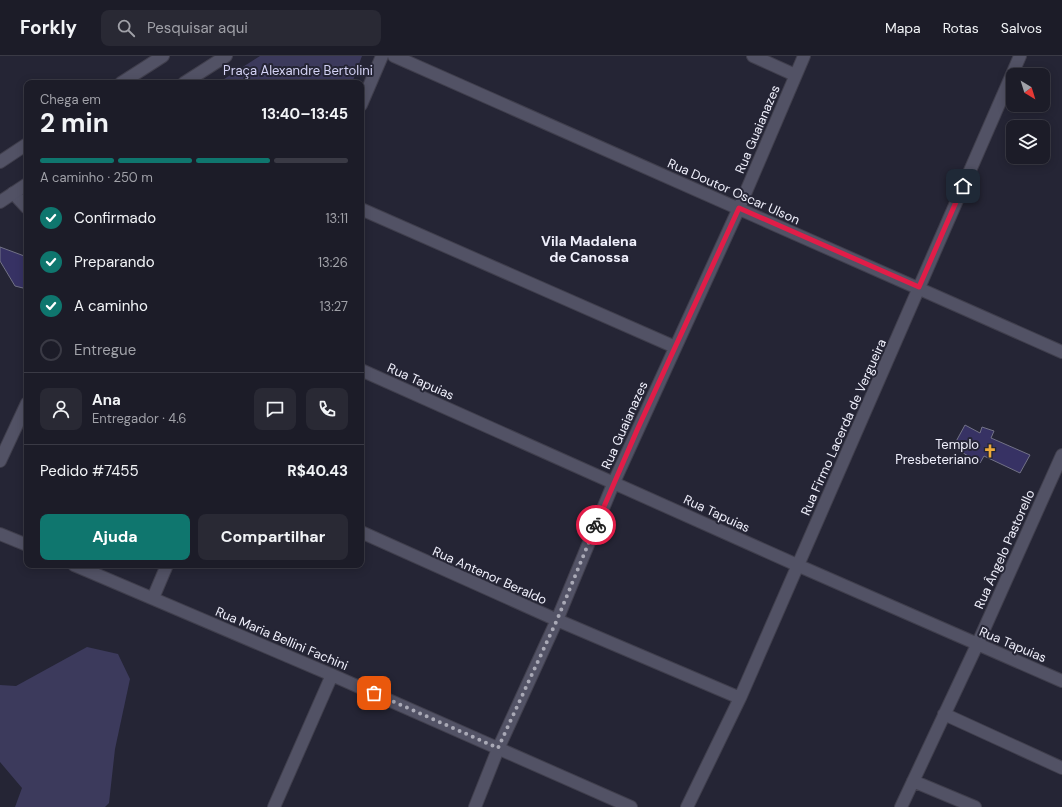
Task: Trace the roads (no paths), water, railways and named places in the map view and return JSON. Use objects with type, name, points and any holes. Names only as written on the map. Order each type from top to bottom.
[{"type":"street","points":[[126,80],[163,56]]},
{"type":"street","points":[[189,80],[226,56]]},
{"type":"street","points":[[364,98],[382,56]]},
{"type":"street","name":"Rua Doutor Oscar Ulson","points":[[394,56],[919,287],[1062,352]]},
{"type":"street","points":[[753,56],[795,75]]},
{"type":"street","name":"Rua Guaianazes","points":[[475,807],[498,748],[557,620],[614,482],[739,208],[804,56]]},
{"type":"street","name":"Rua Firmo Lacerda de Vergueira","points":[[687,807],[740,698],[1020,56]]},
{"type":"street","points":[[0,162],[24,146]]},
{"type":"street","points":[[0,202],[24,186]]},
{"type":"street","points":[[13,193],[24,205]]},
{"type":"street","points":[[364,210],[675,346]]},
{"type":"street","name":"Rua Tapuias","points":[[364,371],[798,565],[1062,680]]},
{"type":"street","points":[[0,460],[24,409]]},
{"type":"street","name":"Rua Ângelo Pastorello","points":[[901,807],[977,644],[1062,455]]},
{"type":"street","name":"Rua Antenor Beraldo","points":[[364,533],[557,620],[740,698]]},
{"type":"street","points":[[0,534],[24,544]]},
{"type":"street","name":"Rua Maria Bellini Fachini","points":[[81,568],[332,675],[632,807]]},
{"type":"street","points":[[153,598],[166,568]]},
{"type":"street","points":[[274,807],[332,675]]},
{"type":"street","points":[[944,714],[1062,768]]},
{"type":"street","points":[[913,780],[975,807]]},
{"type":"place","name":"Templo Presbeteriano","points":[[990,451]]},
{"type":"district","name":"Vila Madalena de Canossa","points":[[589,250]]},
{"type":"park label","name":"Praça Alexandre Bertolini","points":[[298,70]]}]
